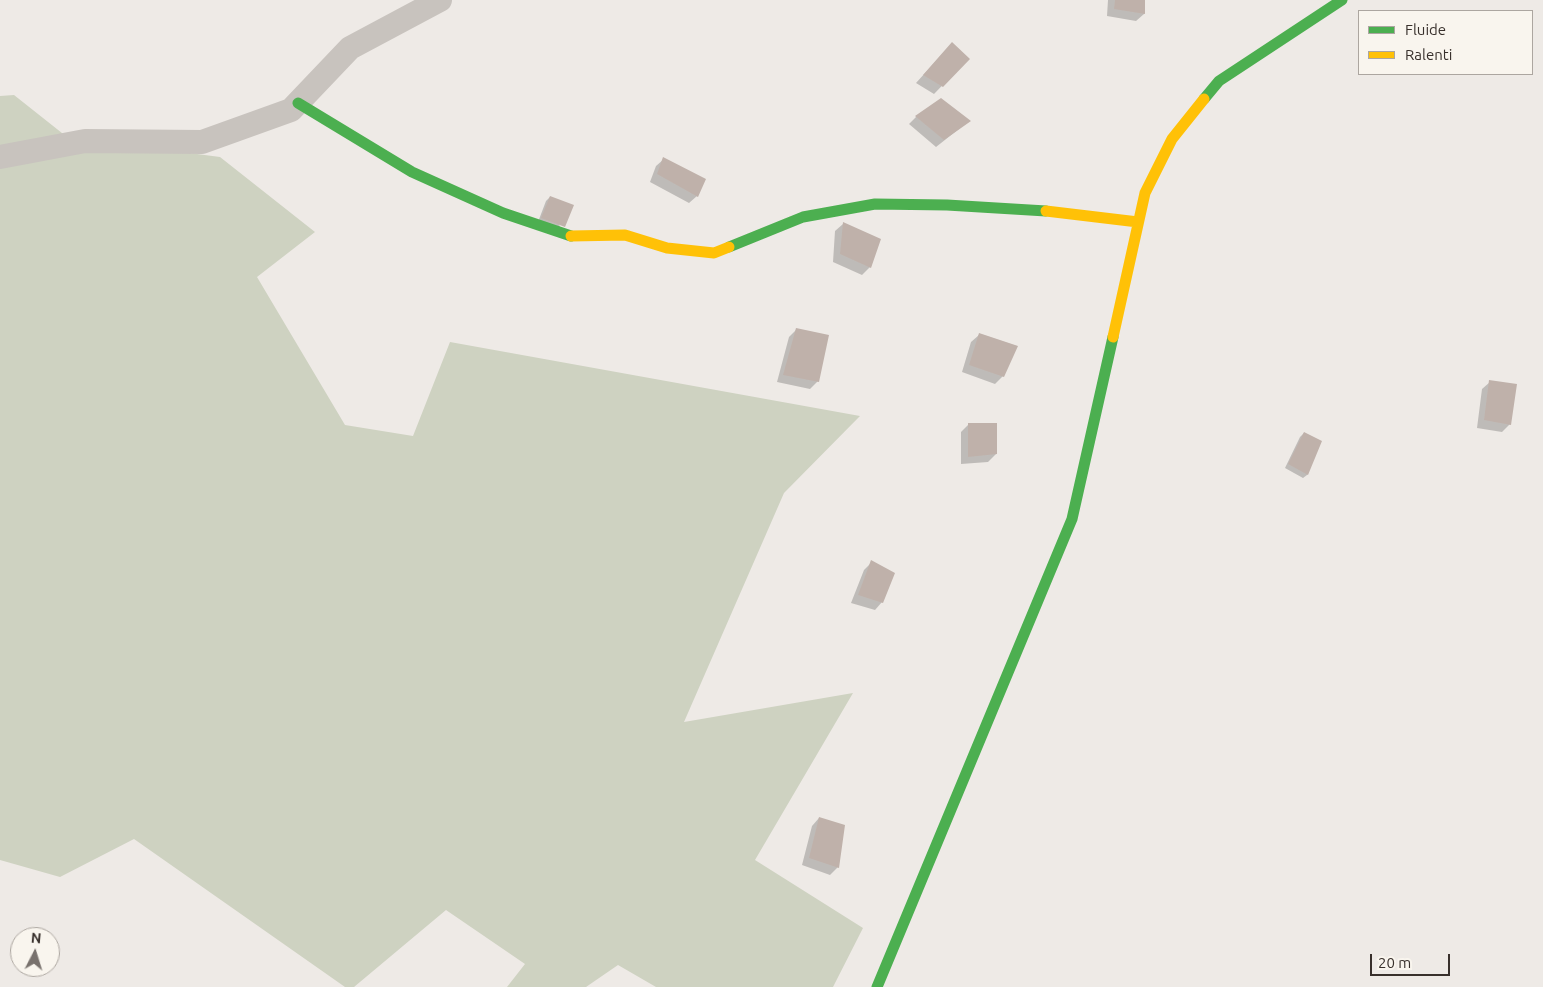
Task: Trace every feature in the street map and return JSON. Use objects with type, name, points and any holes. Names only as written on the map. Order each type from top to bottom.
[{"type":"street","points":[[0,156],[85,141],[202,142],[290,110],[350,48],[440,0]]},
{"type":"street","points":[[877,987],[1072,519],[1145,193],[1172,139],[1219,81],[1342,0]]},
{"type":"street","points":[[298,103],[412,172],[503,214],[572,236],[625,235],[667,248],[714,253],[803,216],[875,204],[947,204],[1052,211],[1138,222]]},
{"type":"green space","points":[[14,95],[67,137],[220,157],[315,232],[257,277],[345,425],[413,436],[450,342],[860,416],[784,493],[684,722],[853,693],[755,860],[863,928],[833,987],[656,987],[618,965],[586,987],[507,987],[525,964],[446,910],[354,987],[345,987],[134,839],[60,877],[0,860],[0,96]]},
{"type":"building","points":[[1115,0],[1145,0],[1145,14],[1114,9]]},
{"type":"building","points":[[952,42],[970,59],[943,87],[923,75]]},
{"type":"building","points":[[941,98],[971,121],[944,140],[915,116]]},
{"type":"building","points":[[663,157],[706,179],[698,197],[657,174]]},
{"type":"building","points":[[550,196],[574,205],[565,227],[541,218]]},
{"type":"building","points":[[843,222],[881,239],[871,268],[840,254]]},
{"type":"building","points":[[796,328],[829,335],[819,382],[783,375]]},
{"type":"building","points":[[979,333],[1018,346],[1004,377],[969,365]]},
{"type":"building","points":[[1489,380],[1517,384],[1511,425],[1484,420]]},
{"type":"building","points":[[968,423],[997,423],[997,454],[968,457]]},
{"type":"building","points":[[1304,432],[1322,441],[1308,475],[1288,464]]},
{"type":"building","points":[[871,560],[895,573],[883,603],[858,595]]},
{"type":"building","points":[[819,817],[845,825],[839,868],[809,858]]},
{"type":"traffic: fast","points":[[1204,99],[1219,81],[1342,0]]},
{"type":"traffic: fast","points":[[298,103],[412,172],[503,213],[571,236]]},
{"type":"traffic: fast","points":[[729,247],[803,217],[875,204],[947,205],[1046,211]]},
{"type":"traffic: fast","points":[[877,987],[1072,519],[1113,337]]},
{"type":"traffic: slow","points":[[1113,337],[1145,193],[1172,139],[1204,99]]},
{"type":"traffic: slow","points":[[1046,211],[1138,222]]},
{"type":"traffic: slow","points":[[571,236],[625,235],[667,248],[714,253],[729,247]]}]
